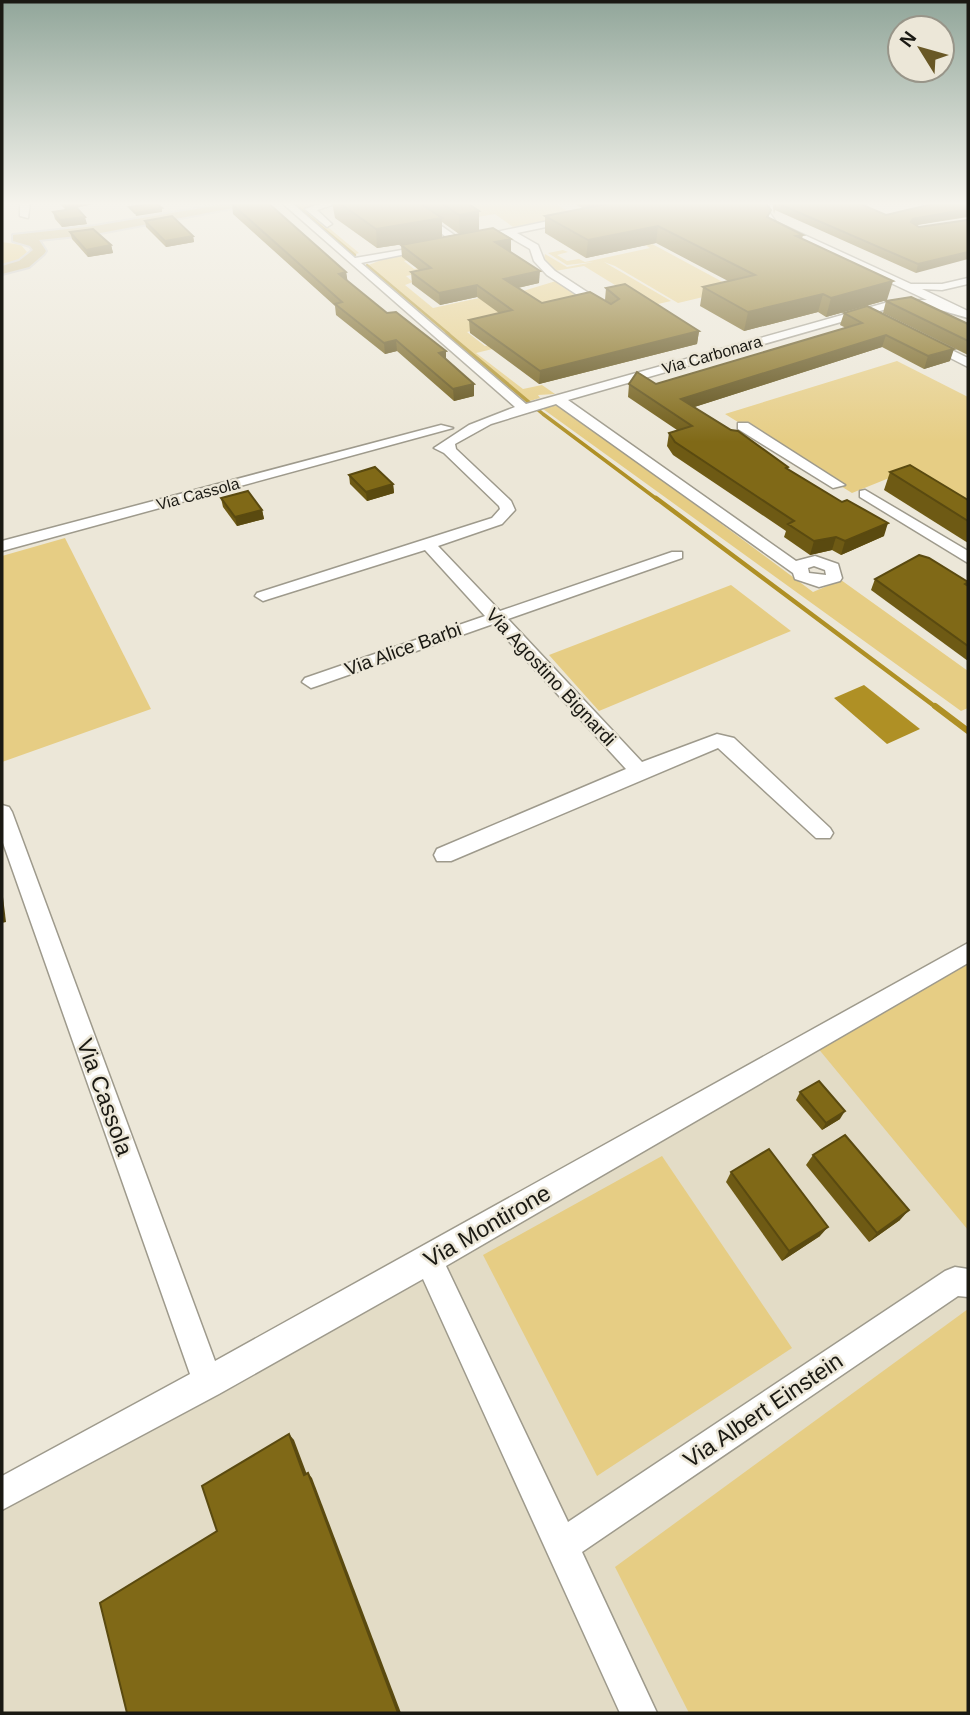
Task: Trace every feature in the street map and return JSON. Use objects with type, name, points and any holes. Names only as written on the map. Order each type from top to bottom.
[{"type":"street","points":[[263,596],[497,521],[508,510],[506,504],[449,450],[449,443],[460,434],[524,409],[377,282]]},
{"type":"street","points":[[565,282],[609,311]]},
{"type":"street","points":[[896,282],[968,315]]},
{"type":"street","name":"Via Carbonara","points":[[524,409],[965,282]]},
{"type":"street","points":[[902,285],[905,293],[903,302],[951,307]]},
{"type":"street","name":"Via Carbonara","points":[[902,285],[947,288]]},
{"type":"street","points":[[947,288],[944,296],[951,307]]},
{"type":"street","points":[[866,312],[880,319]]},
{"type":"street","points":[[913,335],[968,363]]},
{"type":"street","points":[[558,399],[798,570]]},
{"type":"street","points":[[743,426],[848,481],[847,493],[865,494],[968,558]]},
{"type":"street","name":"Via Cassola","points":[[2,546],[446,428]]},
{"type":"street","name":"Via Cassola","points":[[393,443],[449,450]]},
{"type":"street","name":"Via Agostino Bignardi","points":[[428,544],[639,771]]},
{"type":"street","name":"Via Alice Barbi","points":[[311,681],[677,555]]},
{"type":"street","points":[[444,855],[639,771],[717,741],[727,743],[823,833]]},
{"type":"street","name":"Via Cassola","points":[[2,812],[208,1383]]},
{"type":"street","name":"Via Montirone","points":[[2,1494],[429,1260],[968,952]]},
{"type":"street","points":[[429,1260],[639,1713]]},
{"type":"street","name":"Via Albert Einstein","points":[[561,1547],[955,1281],[968,1283]]},
{"type":"shaded area","points":[[382,282],[413,282],[405,285],[433,308],[520,289],[523,291],[553,282],[558,282],[591,302],[467,332],[485,346],[602,318],[599,315],[613,311],[570,282],[615,307],[641,301],[610,282],[638,282],[671,301],[658,304],[663,307],[476,353],[523,389],[542,385],[555,394],[538,395],[540,398],[523,403]]},
{"type":"shaded area","points":[[642,282],[723,282],[732,287],[766,282],[678,303]]},
{"type":"shaded area","points":[[897,361],[968,397],[968,506],[909,470],[852,493],[725,414]]},
{"type":"shaded area","points":[[560,404],[813,592],[841,580],[968,671],[968,708],[961,711],[543,409]]},
{"type":"shaded area","points":[[65,538],[151,709],[2,762],[2,556]]},
{"type":"shaded area","points":[[731,585],[791,631],[599,711],[549,655]]},
{"type":"shaded area","points":[[864,685],[920,729],[887,744],[834,698]]},
{"type":"shaded area","points":[[968,952],[968,1713],[2,1713],[2,1489]]},
{"type":"shaded area","points":[[968,952],[968,1230],[812,1041]]},
{"type":"shaded area","points":[[662,1156],[792,1348],[597,1476],[483,1255]]},
{"type":"shaded area","points":[[968,1309],[968,1713],[689,1713],[615,1567]]},
{"type":"building","points":[[320,282],[349,282],[387,313],[396,312],[446,351],[439,353],[474,384],[453,389],[396,340],[384,343],[335,304],[342,302]]},
{"type":"building","points":[[424,282],[509,282],[542,303],[590,292],[611,304],[619,299],[606,288],[625,284],[699,331],[540,371],[469,320],[512,310],[477,285],[439,293]]},
{"type":"building","points":[[725,282],[889,282],[831,298],[823,294],[748,312],[703,287]]},
{"type":"building","points":[[911,297],[968,324],[968,341],[886,301]]},
{"type":"building","points":[[867,306],[954,349],[928,356],[886,335],[681,399],[731,430],[738,431],[788,467],[786,468],[842,502],[847,500],[888,523],[845,541],[836,537],[814,541],[788,524],[794,521],[675,442],[669,433],[692,426],[629,384],[637,372],[656,384],[862,323],[844,313]]},
{"type":"building","points":[[910,465],[968,500],[968,521],[890,472]]},
{"type":"building","points":[[375,467],[393,484],[366,492],[349,475]]},
{"type":"building","points":[[248,491],[262,510],[235,517],[221,498]]},
{"type":"building","points":[[919,555],[929,558],[968,582],[965,584],[968,586],[968,646],[875,579]]},
{"type":"building","points":[[819,1081],[845,1111],[826,1123],[800,1092]]},
{"type":"building","points":[[845,1135],[909,1210],[877,1233],[813,1155]]},
{"type":"building","points":[[769,1149],[828,1227],[789,1251],[731,1172]]},
{"type":"building","points":[[289,1434],[304,1475],[308,1473],[398,1713],[127,1713],[100,1603],[217,1531],[202,1486]]},
{"type":"waterway","points":[[387,282],[449,334]]},
{"type":"waterway","points":[[447,333],[543,414],[658,500]]},
{"type":"waterway","points":[[656,498],[937,708]]},
{"type":"waterway","points":[[935,706],[968,731]]}]
